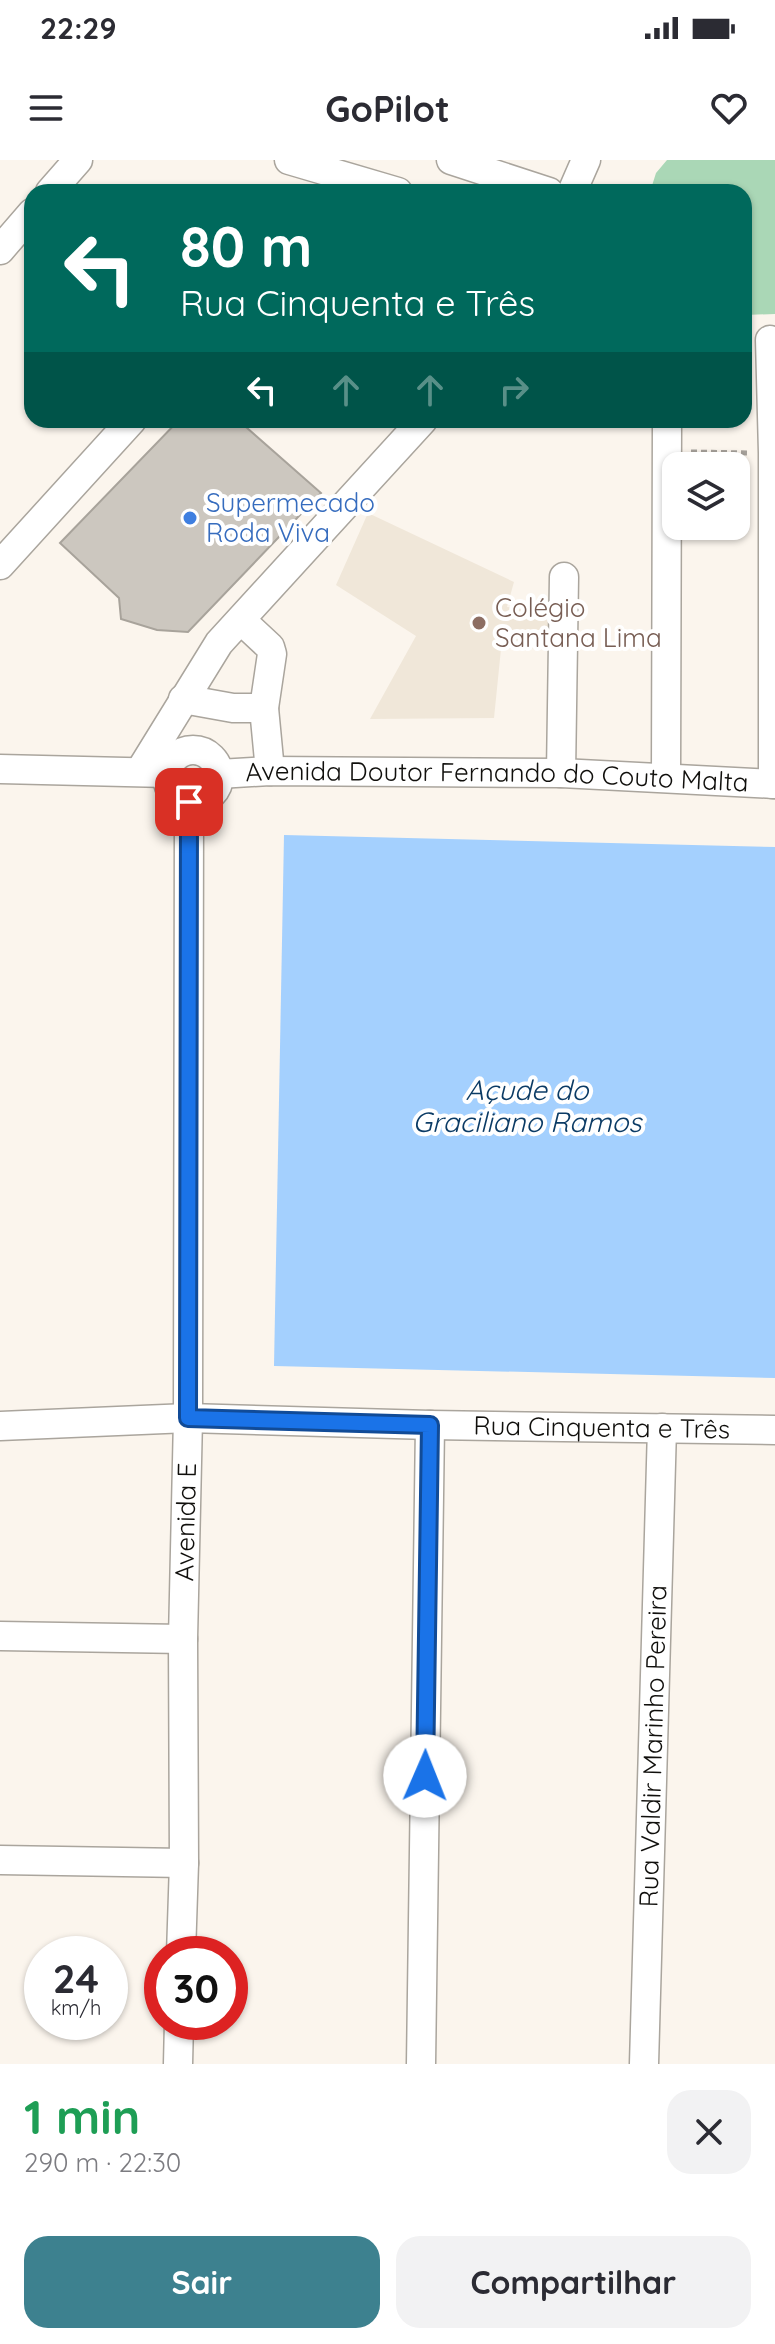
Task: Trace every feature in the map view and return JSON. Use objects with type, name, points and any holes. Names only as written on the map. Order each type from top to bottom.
[{"type":"street","points":[[57,184],[78,160]]},
{"type":"street","points":[[289,160],[345,184]]},
{"type":"street","points":[[451,160],[524,184]]},
{"type":"street","points":[[576,184],[586,160]]},
{"type":"street","points":[[0,250],[24,222]]},
{"type":"street","points":[[770,340],[774,784]]},
{"type":"street","points":[[0,565],[125,428]]},
{"type":"street","points":[[153,772],[183,699],[219,643],[416,428]]},
{"type":"street","points":[[666,452],[667,428]]},
{"type":"street","points":[[666,540],[666,777]]},
{"type":"street","points":[[561,773],[564,577]]},
{"type":"street","points":[[241,620],[270,647],[272,654],[264,708],[270,771]]},
{"type":"street","points":[[183,699],[233,708],[264,708]]},
{"type":"street","name":"Avenida Doutor Fernando do Couto Malta","points":[[153,772],[186,751],[201,751],[214,760],[219,774],[216,789],[205,800],[189,802]]},
{"type":"street","points":[[0,769],[153,772],[176,797],[189,802]]},
{"type":"street","name":"Avenida Doutor Fernando do Couto Malta","points":[[219,774],[270,771],[561,773],[774,784]]},
{"type":"street","name":"Avenida E","points":[[182,1936],[188,1418],[189,802]]},
{"type":"street","name":"Rua Cinquenta e Três","points":[[0,1426],[188,1418],[775,1430]]},
{"type":"street","points":[[421,2064],[430,1425]]},
{"type":"street","name":"Rua Valdir Marinho Pereira","points":[[644,2064],[662,1428]]},
{"type":"street","points":[[0,1636],[183,1639]]},
{"type":"street","points":[[0,1860],[184,1863]]},
{"type":"street","points":[[178,2064],[179,2040]]},
{"type":"path","points":[[750,453],[773,453]]},
{"type":"shaded area","name":"Colégio Santana Lima","points":[[368,513],[514,582],[507,607],[562,610],[563,648],[501,649],[494,718],[370,719],[416,636],[336,585]]},
{"type":"green space","points":[[667,160],[775,160],[775,314],[752,315],[752,184],[653,184],[656,173]]},
{"type":"water","name":"Açude do Graciliano Ramos","points":[[284,835],[775,847],[775,1378],[274,1366]]},
{"type":"building","name":"Supermecado Roda Viva","points":[[171,428],[247,428],[321,493],[188,632],[157,630],[121,619],[119,598],[60,543]]},
{"type":"place","name":"Supermecado Roda Viva","points":[[190,518]]},
{"type":"place","name":"Colégio Santana Lima","points":[[479,623]]},
{"type":"route","points":[[189,802],[188,1418],[430,1425],[425,1776]]}]
